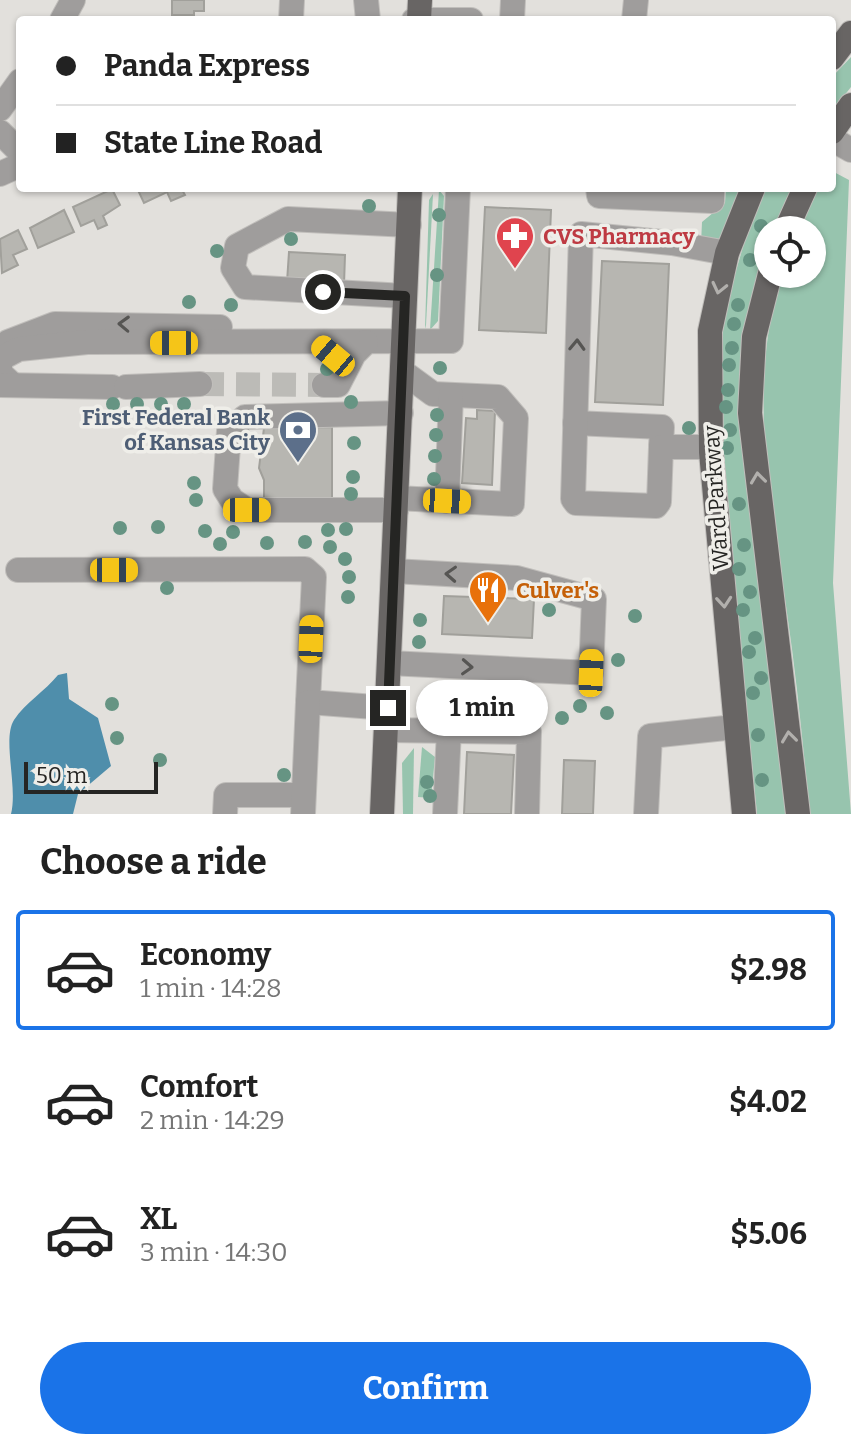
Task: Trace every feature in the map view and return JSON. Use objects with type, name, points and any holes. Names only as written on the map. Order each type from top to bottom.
[{"type":"main road","points":[[836,53],[851,32]]},
{"type":"main road","points":[[836,126],[851,105]]},
{"type":"main road","points":[[382,814],[410,192]]},
{"type":"main road","name":"Ward Parkway","points":[[744,814],[711,447],[710,331],[727,253],[751,192]]},
{"type":"main road","points":[[792,216],[803,192]]},
{"type":"main road","name":"Ward Parkway","points":[[766,288],[754,337],[750,413],[798,814]]},
{"type":"street","points":[[8,110],[16,91]]},
{"type":"street","points":[[0,132],[16,148]]},
{"type":"street","points":[[10,348],[87,342],[319,344],[404,339],[451,341],[458,192]]},
{"type":"street","points":[[598,192],[599,196],[712,195]]},
{"type":"street","points":[[405,296],[245,287],[233,268],[237,246],[288,219],[409,225]]},
{"type":"street","points":[[662,437],[659,502],[656,506],[576,503],[572,495],[581,234],[672,243],[727,253]]},
{"type":"street","points":[[200,384],[119,387],[6,384],[0,373],[0,359],[10,348],[55,324],[350,330],[366,342]]},
{"type":"street","points":[[319,344],[333,356],[334,380],[366,342]]},
{"type":"street","points":[[401,413],[245,417],[229,431],[225,489],[232,500],[247,510],[447,501],[512,504],[516,418],[498,397],[433,394],[403,372]]},
{"type":"street","points":[[447,501],[451,395]]},
{"type":"street","points":[[575,423],[711,447]]},
{"type":"street","points":[[18,570],[305,569],[314,577],[303,804],[226,795],[225,814]]},
{"type":"street","points":[[389,663],[591,673],[594,599],[517,578],[393,571]]},
{"type":"street","points":[[308,702],[449,730],[529,732],[527,814]]},
{"type":"street","points":[[646,814],[650,736],[735,727]]},
{"type":"street","points":[[445,814],[449,730]]},
{"type":"green space","points":[[851,57],[851,87],[836,106],[836,73]]},
{"type":"green space","points":[[836,173],[849,180],[833,583],[851,814],[810,814],[765,443],[765,359],[778,288],[826,288],[826,216],[803,216],[814,192],[836,192]]},
{"type":"green space","points":[[441,192],[444,196],[438,321],[430,330]]},
{"type":"green space","points":[[726,192],[739,192],[723,238],[718,244],[701,244],[702,222],[725,203]]},
{"type":"green space","points":[[763,192],[789,192],[779,216],[754,216],[755,288],[750,306],[743,457],[787,814],[757,814],[722,459],[721,344],[728,298],[748,230]]},
{"type":"green space","points":[[433,194],[426,325],[425,329],[429,200]]},
{"type":"green space","points":[[422,747],[435,757],[431,798],[418,797]]},
{"type":"green space","points":[[414,748],[413,814],[403,814],[402,763]]},
{"type":"water","points":[[67,673],[69,699],[98,718],[111,766],[78,794],[73,814],[11,814],[13,791],[9,739],[14,720],[58,675]]},
{"type":"building","points":[[172,0],[204,0],[204,11],[194,11],[194,15],[172,15]]},
{"type":"building","points":[[106,192],[114,192],[120,205],[103,216],[107,225],[98,229],[94,220],[81,226],[73,207]]},
{"type":"building","points":[[139,192],[167,192],[144,203]]},
{"type":"building","points":[[167,192],[183,192],[185,195],[171,201]]},
{"type":"building","name":"CVS Pharmacy","points":[[485,207],[551,210],[546,333],[479,330]]},
{"type":"building","points":[[64,210],[74,232],[38,248],[30,228]]},
{"type":"building","points":[[18,230],[27,249],[13,255],[18,265],[2,273],[0,239]]},
{"type":"building","points":[[289,252],[345,255],[344,285],[287,282]]},
{"type":"building","points":[[602,261],[669,264],[663,405],[595,402]]},
{"type":"building","points":[[477,410],[495,411],[492,485],[462,483],[466,418],[477,419]]},
{"type":"building","points":[[332,427],[332,498],[264,499],[264,480],[259,468],[264,428]]},
{"type":"building","name":"Culver's","points":[[444,596],[534,599],[532,638],[442,634]]},
{"type":"building","points":[[467,752],[514,755],[511,814],[464,814]]},
{"type":"building","points":[[564,760],[595,761],[593,814],[562,814]]},
{"type":"tunnel","points":[[200,384],[324,385]]},
{"type":"place","name":"CVS Pharmacy","points":[[515,270]]},
{"type":"place","name":"First Federal Bank of Kansas City","points":[[298,464]]},
{"type":"place","name":"Culver's","points":[[488,624]]},
{"type":"route","points":[[323,292],[405,296],[388,708]]}]
